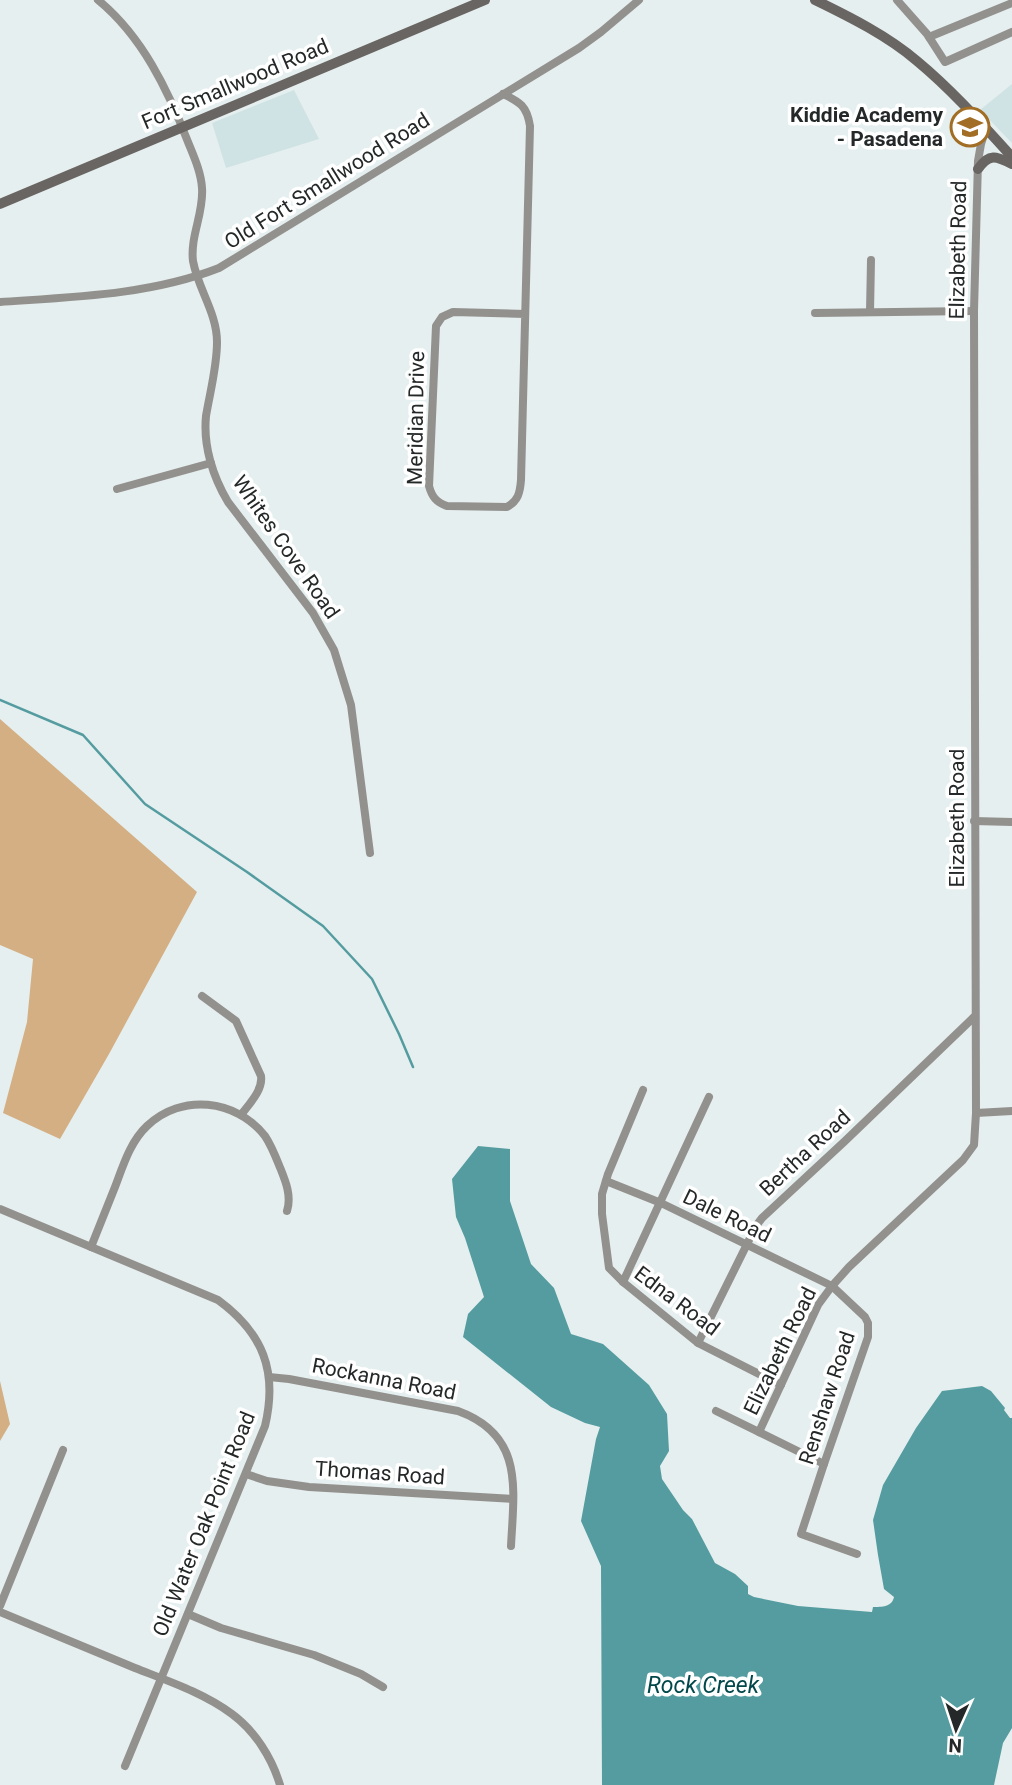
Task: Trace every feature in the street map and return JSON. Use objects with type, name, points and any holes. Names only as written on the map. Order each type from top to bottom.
[{"type":"main road","points":[[816,0],[859,22],[916,60],[954,95],[1012,157]]},
{"type":"main road","name":"Fort Smallwood Road","points":[[0,204],[477,1]]},
{"type":"main road","points":[[978,169],[983,161],[991,157],[1012,164]]},
{"type":"street","name":"Whites Cove Road","points":[[97,0],[127,29],[145,52],[162,82],[197,165],[202,185],[202,204],[192,247],[194,266],[217,335],[206,418],[211,463],[228,502],[310,608],[334,650],[351,705],[370,853]]},
{"type":"street","name":"Old Fort Smallwood Road","points":[[0,302],[117,292],[164,285],[197,277],[219,268],[594,37],[639,0]]},
{"type":"street","points":[[897,0],[929,37],[945,62],[1012,32]]},
{"type":"street","points":[[929,37],[1012,3]]},
{"type":"street","name":"Meridian Drive","points":[[503,94],[522,105],[528,113],[530,126],[521,480],[518,496],[514,503],[507,507],[447,506],[438,503],[429,486],[436,326],[442,317],[453,312],[525,314]]},
{"type":"street","name":"Elizabeth Road","points":[[759,1432],[818,1305],[849,1267],[971,1152],[975,1136],[974,311],[978,153],[986,128]]},
{"type":"street","points":[[870,312],[871,260]]},
{"type":"street","points":[[815,313],[974,311]]},
{"type":"street","points":[[117,489],[211,463]]},
{"type":"street","points":[[974,821],[1012,822]]},
{"type":"street","points":[[202,996],[236,1021],[261,1076],[260,1088],[242,1115]]},
{"type":"street","name":"Bertha Road","points":[[698,1343],[762,1218],[974,1017]]},
{"type":"street","name":"Edna Road","points":[[643,1090],[606,1181],[601,1207],[607,1261],[613,1274],[698,1343],[781,1385]]},
{"type":"street","points":[[623,1282],[709,1097]]},
{"type":"street","points":[[91,1247],[127,1154],[140,1133],[167,1111],[188,1104],[220,1106],[242,1115],[259,1130],[271,1146],[288,1191],[288,1211]]},
{"type":"street","points":[[976,1113],[1012,1111]]},
{"type":"street","name":"Dale Road","points":[[606,1181],[661,1203],[832,1286]]},
{"type":"street","name":"Old Water Oak Point Road","points":[[0,1209],[218,1300],[240,1318],[255,1336],[268,1377],[270,1392],[265,1426],[125,1766]]},
{"type":"street","name":"Renshaw Road","points":[[832,1286],[866,1317],[868,1337],[801,1534],[857,1554]]},
{"type":"street","name":"Rockanna Road","points":[[268,1377],[458,1411],[486,1425],[504,1446],[513,1473],[511,1546]]},
{"type":"street","points":[[716,1411],[824,1464]]},
{"type":"street","points":[[0,1606],[63,1450]]},
{"type":"street","name":"Thomas Road","points":[[246,1474],[267,1481],[309,1487],[513,1499]]},
{"type":"street","points":[[0,1612],[213,1701],[234,1715],[262,1746],[280,1785]]},
{"type":"street","points":[[188,1614],[222,1628],[314,1655],[361,1674],[383,1687]]},
{"type":"shaded area","points":[[1012,84],[1012,143],[980,110]]},
{"type":"shaded area","points":[[294,90],[319,139],[226,168],[212,123]]},
{"type":"shaded area","points":[[0,719],[197,892],[60,1139],[3,1113],[27,1022],[33,959],[0,945]]},
{"type":"shaded area","points":[[0,1381],[10,1424],[0,1441]]},
{"type":"water","name":"Rock Creek","points":[[478,1146],[510,1149],[510,1201],[531,1264],[554,1288],[571,1334],[603,1344],[649,1385],[667,1414],[669,1451],[660,1466],[662,1479],[692,1519],[715,1563],[735,1574],[748,1586],[748,1594],[754,1597],[798,1606],[872,1612],[873,1607],[889,1605],[894,1597],[884,1589],[873,1520],[883,1485],[916,1428],[942,1391],[982,1386],[991,1391],[1005,1408],[1012,1418],[1012,1728],[1003,1743],[994,1785],[602,1785],[601,1566],[581,1521],[600,1427],[551,1407],[463,1337],[468,1314],[484,1297],[456,1217],[452,1179]]},
{"type":"waterway","points":[[0,700],[83,735],[145,804],[323,926],[372,979],[413,1067]]},
{"type":"place","name":"Kiddie Academy - Pasadena","points":[[970,127]]}]
